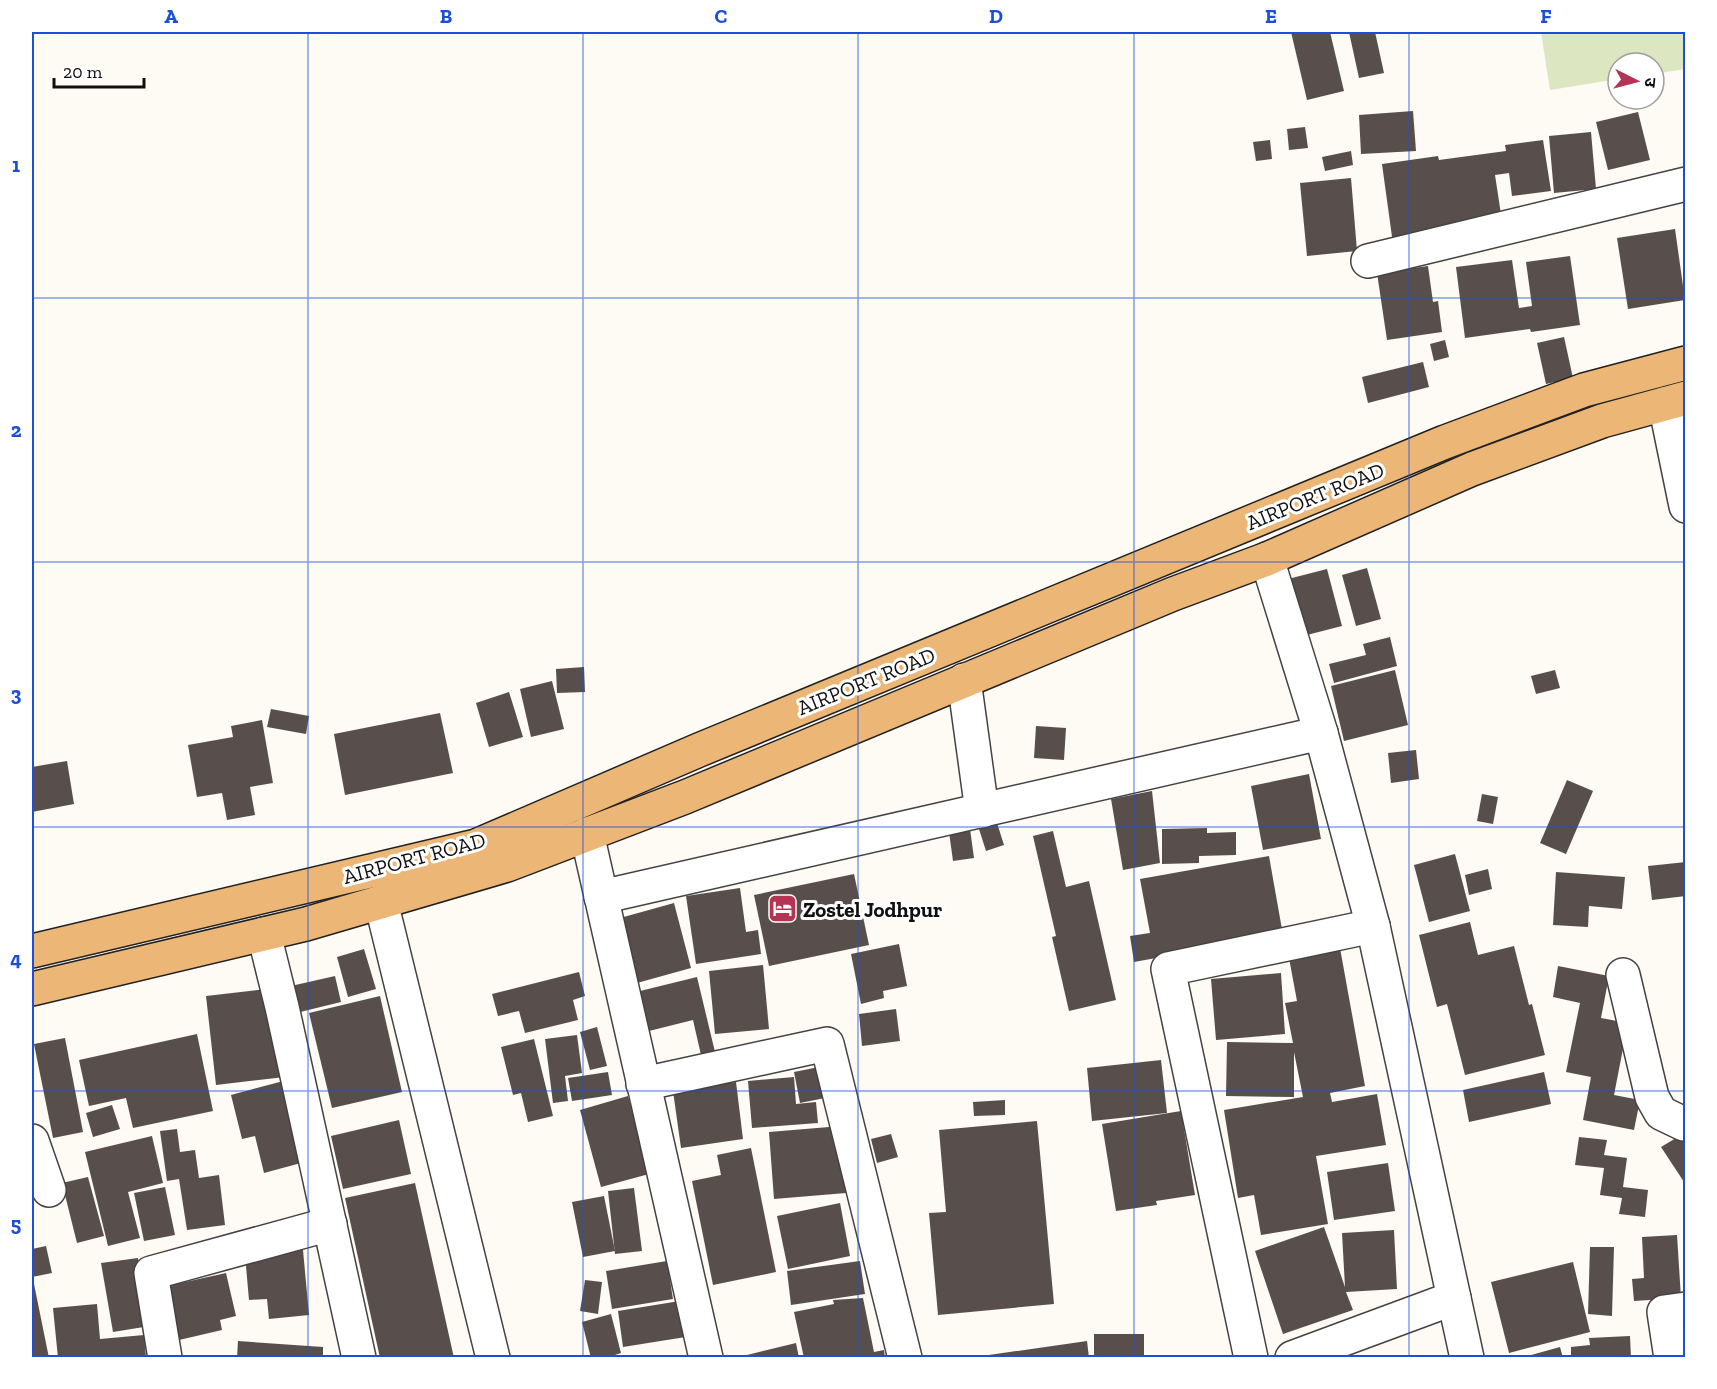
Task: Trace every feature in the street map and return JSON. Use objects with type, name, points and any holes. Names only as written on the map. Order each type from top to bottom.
[{"type":"main road","name":"AIRPORT ROAD","points":[[32,951],[476,846],[699,750],[1445,442],[1584,390],[1686,363]]},
{"type":"main road","name":"AIRPORT ROAD","points":[[32,989],[306,924],[507,865],[685,797],[1173,594],[1268,559],[1472,469],[1602,421],[1675,401]]},
{"type":"street","points":[[1368,261],[1686,184]]},
{"type":"street","points":[[1675,401],[1686,506]]},
{"type":"street","points":[[1268,559],[1321,733],[1373,927],[1467,1358]]},
{"type":"street","points":[[964,680],[982,811]]},
{"type":"street","points":[[601,897],[1321,733]]},
{"type":"street","points":[[587,834],[706,1358]]},
{"type":"street","points":[[381,902],[493,1358]]},
{"type":"street","points":[[1251,1358],[1168,969],[1373,927]]},
{"type":"street","points":[[264,934],[359,1358]]},
{"type":"street","points":[[1623,975],[1652,1097],[1661,1113],[1683,1124],[1686,1123]]},
{"type":"street","points":[[643,1084],[827,1044],[905,1358]]},
{"type":"street","points":[[32,1141],[49,1190]]},
{"type":"street","points":[[165,1358],[150,1273],[330,1224]]},
{"type":"street","points":[[1292,1358],[1454,1298]]},
{"type":"street","points":[[1671,1358],[1664,1312],[1686,1309]]},
{"type":"green space","points":[[1541,32],[1685,32],[1685,69],[1666,72],[1666,51],[1606,51],[1606,81],[1550,90]]},
{"type":"building","points":[[1291,32],[1330,32],[1344,91],[1307,100]]},
{"type":"building","points":[[1349,32],[1375,32],[1384,73],[1359,78]]},
{"type":"building","points":[[1413,111],[1416,151],[1361,154],[1359,115]]},
{"type":"building","points":[[1638,112],[1650,160],[1608,170],[1596,122]]},
{"type":"building","points":[[1305,127],[1308,148],[1289,150],[1287,129]]},
{"type":"building","points":[[1591,132],[1596,189],[1554,193],[1549,136]]},
{"type":"building","points":[[1270,140],[1272,159],[1256,161],[1253,142]]},
{"type":"building","points":[[1543,140],[1551,191],[1512,196],[1509,173],[1495,175],[1502,221],[1393,244],[1382,164],[1438,156],[1439,160],[1506,151],[1505,145]]},
{"type":"building","points":[[1351,151],[1353,165],[1325,171],[1322,157]]},
{"type":"building","points":[[1351,178],[1357,251],[1307,256],[1300,183]]},
{"type":"building","points":[[1675,229],[1685,300],[1628,309],[1617,238]]},
{"type":"building","points":[[1570,256],[1580,325],[1465,338],[1456,267],[1512,260],[1519,308],[1532,306],[1526,262]]},
{"type":"building","points":[[1428,266],[1433,302],[1438,301],[1442,332],[1387,340],[1377,273]]},
{"type":"building","points":[[1564,337],[1573,378],[1546,384],[1537,343]]},
{"type":"building","points":[[1445,340],[1449,357],[1434,361],[1430,344]]},
{"type":"building","points":[[1423,362],[1429,387],[1368,403],[1362,377]]},
{"type":"building","points":[[1367,568],[1381,619],[1356,626],[1342,575]]},
{"type":"building","points":[[1327,569],[1342,626],[1303,636],[1288,579]]},
{"type":"building","points":[[1390,637],[1397,666],[1334,683],[1329,664],[1366,655],[1363,644]]},
{"type":"building","points":[[584,667],[585,692],[557,693],[556,669]]},
{"type":"building","points":[[1395,670],[1408,725],[1344,741],[1331,686]]},
{"type":"building","points":[[1555,670],[1560,688],[1536,694],[1531,676]]},
{"type":"building","points":[[552,681],[564,729],[531,737],[520,689]]},
{"type":"building","points":[[509,692],[523,737],[489,747],[476,703]]},
{"type":"building","points":[[271,709],[309,716],[306,734],[267,727]]},
{"type":"building","points":[[440,713],[453,773],[345,795],[334,734]]},
{"type":"building","points":[[262,720],[273,783],[250,787],[255,815],[227,820],[222,793],[197,797],[188,745],[233,737],[231,726]]},
{"type":"building","points":[[1036,726],[1066,728],[1064,760],[1034,758]]},
{"type":"building","points":[[1416,750],[1419,779],[1391,783],[1388,753]]},
{"type":"building","points":[[67,761],[74,804],[32,812],[32,767]]},
{"type":"building","points":[[1309,774],[1321,839],[1263,850],[1251,786]]},
{"type":"building","points":[[1567,780],[1593,791],[1566,854],[1540,843]]},
{"type":"building","points":[[1152,791],[1160,863],[1123,870],[1111,799]]},
{"type":"building","points":[[1482,794],[1498,797],[1493,824],[1477,821]]},
{"type":"building","points":[[997,823],[1004,845],[986,851],[979,829]]},
{"type":"building","points":[[1207,828],[1207,833],[1236,832],[1236,855],[1199,856],[1199,863],[1162,864],[1162,829]]},
{"type":"building","points":[[970,829],[974,858],[953,861],[949,832]]},
{"type":"building","points":[[1053,831],[1066,887],[1089,881],[1116,1000],[1069,1011],[1052,937],[1056,936],[1033,836]]},
{"type":"building","points":[[1455,854],[1470,911],[1429,922],[1414,865]]},
{"type":"building","points":[[1269,856],[1283,935],[1134,962],[1130,936],[1150,933],[1140,879]]},
{"type":"building","points":[[1686,862],[1686,896],[1652,900],[1648,866]]},
{"type":"building","points":[[1488,869],[1492,889],[1469,895],[1465,875]]},
{"type":"building","points":[[1556,872],[1625,877],[1622,909],[1589,906],[1588,927],[1553,925]]},
{"type":"building","points":[[854,874],[869,945],[769,966],[754,895]]},
{"type":"building","points":[[740,888],[746,932],[758,930],[761,954],[696,964],[686,896]]},
{"type":"building","points":[[674,903],[691,968],[637,983],[620,918]]},
{"type":"building","points":[[1470,922],[1478,955],[1514,946],[1545,1055],[1465,1075],[1447,1004],[1437,1007],[1419,935]]},
{"type":"building","points":[[899,944],[907,986],[883,991],[884,998],[861,1004],[851,954]]},
{"type":"building","points":[[1340,948],[1365,1086],[1330,1093],[1332,1102],[1377,1094],[1386,1145],[1316,1156],[1328,1224],[1261,1235],[1254,1195],[1238,1198],[1224,1110],[1303,1097],[1294,1052],[1294,1097],[1226,1096],[1227,1042],[1293,1043],[1285,1003],[1297,1001],[1289,958]]},
{"type":"building","points":[[364,949],[376,989],[348,997],[337,957]]},
{"type":"building","points":[[763,965],[769,1029],[715,1034],[709,971]]},
{"type":"building","points":[[1558,966],[1609,976],[1601,1018],[1628,1023],[1614,1095],[1640,1100],[1634,1130],[1583,1120],[1591,1077],[1566,1072],[1580,1003],[1553,997]]},
{"type":"building","points":[[579,972],[585,996],[573,1000],[578,1020],[525,1033],[519,1011],[498,1016],[492,994]]},
{"type":"building","points":[[1281,973],[1285,1034],[1216,1040],[1211,979]]},
{"type":"building","points":[[335,976],[341,1002],[296,1013],[291,986]]},
{"type":"building","points":[[697,977],[715,1052],[701,1055],[693,1020],[649,1031],[640,991]]},
{"type":"building","points":[[275,988],[285,1077],[216,1085],[206,996]]},
{"type":"building","points":[[380,996],[402,1092],[332,1108],[309,1013]]},
{"type":"building","points":[[896,1009],[900,1041],[862,1046],[859,1014]]},
{"type":"building","points":[[597,1027],[607,1066],[590,1070],[580,1032]]},
{"type":"building","points":[[197,1034],[213,1111],[133,1128],[126,1098],[89,1106],[79,1060]]},
{"type":"building","points":[[577,1035],[582,1073],[565,1076],[568,1101],[553,1103],[545,1039]]},
{"type":"building","points":[[65,1038],[83,1132],[53,1138],[34,1044]]},
{"type":"building","points":[[534,1039],[553,1116],[528,1122],[521,1093],[513,1095],[501,1047]]},
{"type":"building","points":[[1161,1060],[1167,1113],[1092,1121],[1087,1068]]},
{"type":"building","points":[[819,1067],[825,1098],[800,1103],[794,1072]]},
{"type":"building","points":[[608,1072],[612,1095],[572,1101],[568,1078]]},
{"type":"building","points":[[1544,1072],[1551,1104],[1469,1122],[1463,1090]]},
{"type":"building","points":[[794,1077],[796,1104],[816,1102],[818,1123],[752,1128],[748,1081]]},
{"type":"building","points":[[291,1079],[312,1160],[264,1173],[255,1136],[242,1139],[231,1095]]},
{"type":"building","points":[[736,1082],[743,1139],[681,1148],[673,1091]]},
{"type":"building","points":[[628,1096],[649,1174],[601,1187],[580,1110]]},
{"type":"building","points":[[1005,1100],[1005,1115],[974,1116],[973,1102]]},
{"type":"building","points":[[112,1105],[120,1129],[93,1137],[86,1113]]},
{"type":"building","points":[[1181,1111],[1195,1195],[1156,1201],[1157,1205],[1116,1211],[1102,1124]]},
{"type":"building","points":[[399,1120],[411,1174],[343,1189],[331,1136]]},
{"type":"building","points":[[1037,1121],[1054,1304],[938,1315],[929,1213],[946,1212],[939,1130]]},
{"type":"building","points":[[841,1126],[846,1193],[774,1199],[769,1132]]},
{"type":"building","points":[[177,1129],[180,1152],[195,1150],[199,1178],[219,1175],[225,1225],[187,1230],[179,1179],[167,1181],[160,1131]]},
{"type":"building","points":[[1686,1132],[1686,1185],[1661,1147]]},
{"type":"building","points":[[891,1134],[898,1157],[877,1163],[871,1139]]},
{"type":"building","points":[[152,1136],[163,1183],[128,1192],[140,1238],[108,1246],[85,1152]]},
{"type":"building","points":[[1579,1137],[1607,1140],[1604,1155],[1627,1158],[1623,1187],[1648,1190],[1645,1217],[1619,1214],[1622,1198],[1600,1195],[1604,1168],[1575,1165]]},
{"type":"building","points":[[751,1148],[776,1272],[713,1285],[692,1181],[721,1175],[717,1155]]},
{"type":"building","points":[[1388,1163],[1395,1211],[1334,1220],[1327,1172]]},
{"type":"building","points":[[88,1177],[104,1236],[77,1243],[62,1183]]},
{"type":"building","points":[[415,1183],[454,1358],[380,1358],[345,1198]]},
{"type":"building","points":[[165,1187],[175,1235],[144,1241],[134,1193]]},
{"type":"building","points":[[634,1188],[642,1251],[615,1254],[608,1191]]},
{"type":"building","points":[[604,1196],[615,1251],[583,1257],[572,1202]]},
{"type":"building","points":[[840,1203],[850,1256],[788,1269],[777,1216]]},
{"type":"building","points":[[1324,1227],[1345,1287],[1342,1233],[1394,1230],[1397,1289],[1346,1292],[1353,1310],[1283,1334],[1255,1251]]},
{"type":"building","points":[[1677,1235],[1681,1298],[1634,1301],[1632,1279],[1644,1278],[1642,1237]]},
{"type":"building","points":[[46,1246],[52,1273],[32,1277],[32,1249]]},
{"type":"building","points":[[1590,1247],[1614,1247],[1612,1316],[1588,1314]]},
{"type":"building","points":[[303,1250],[309,1315],[269,1319],[267,1299],[249,1300],[245,1255]]},
{"type":"building","points":[[138,1258],[150,1326],[113,1332],[101,1263]]},
{"type":"building","points":[[667,1261],[673,1299],[612,1309],[606,1271]]},
{"type":"building","points":[[860,1261],[865,1294],[791,1305],[787,1271]]},
{"type":"building","points":[[1573,1262],[1590,1332],[1509,1353],[1491,1282]]},
{"type":"building","points":[[226,1273],[236,1316],[220,1320],[222,1330],[179,1340],[167,1286]]},
{"type":"building","points":[[33,1279],[49,1358],[32,1358]]},
{"type":"building","points":[[585,1280],[602,1282],[598,1314],[580,1311]]},
{"type":"building","points":[[863,1298],[874,1352],[884,1350],[885,1358],[804,1358],[794,1312],[834,1304],[833,1300]]},
{"type":"building","points":[[686,1300],[692,1336],[623,1347],[618,1311]]},
{"type":"building","points":[[97,1304],[100,1339],[144,1335],[146,1358],[58,1358],[53,1308]]},
{"type":"building","points":[[611,1314],[621,1353],[606,1358],[591,1358],[582,1322]]},
{"type":"building","points":[[1094,1334],[1144,1334],[1144,1358],[1094,1358]]},
{"type":"building","points":[[1630,1336],[1631,1358],[1571,1358],[1571,1347],[1590,1345],[1589,1338]]},
{"type":"building","points":[[238,1341],[323,1347],[323,1358],[237,1358]]},
{"type":"building","points":[[1087,1341],[1089,1358],[982,1358],[982,1356]]},
{"type":"building","points":[[796,1343],[799,1358],[739,1358],[739,1357]]},
{"type":"building","points":[[1560,1347],[1563,1358],[1524,1358],[1524,1357]]},
{"type":"place","name":"Zostel Jodhpur","points":[[782,909]]}]
